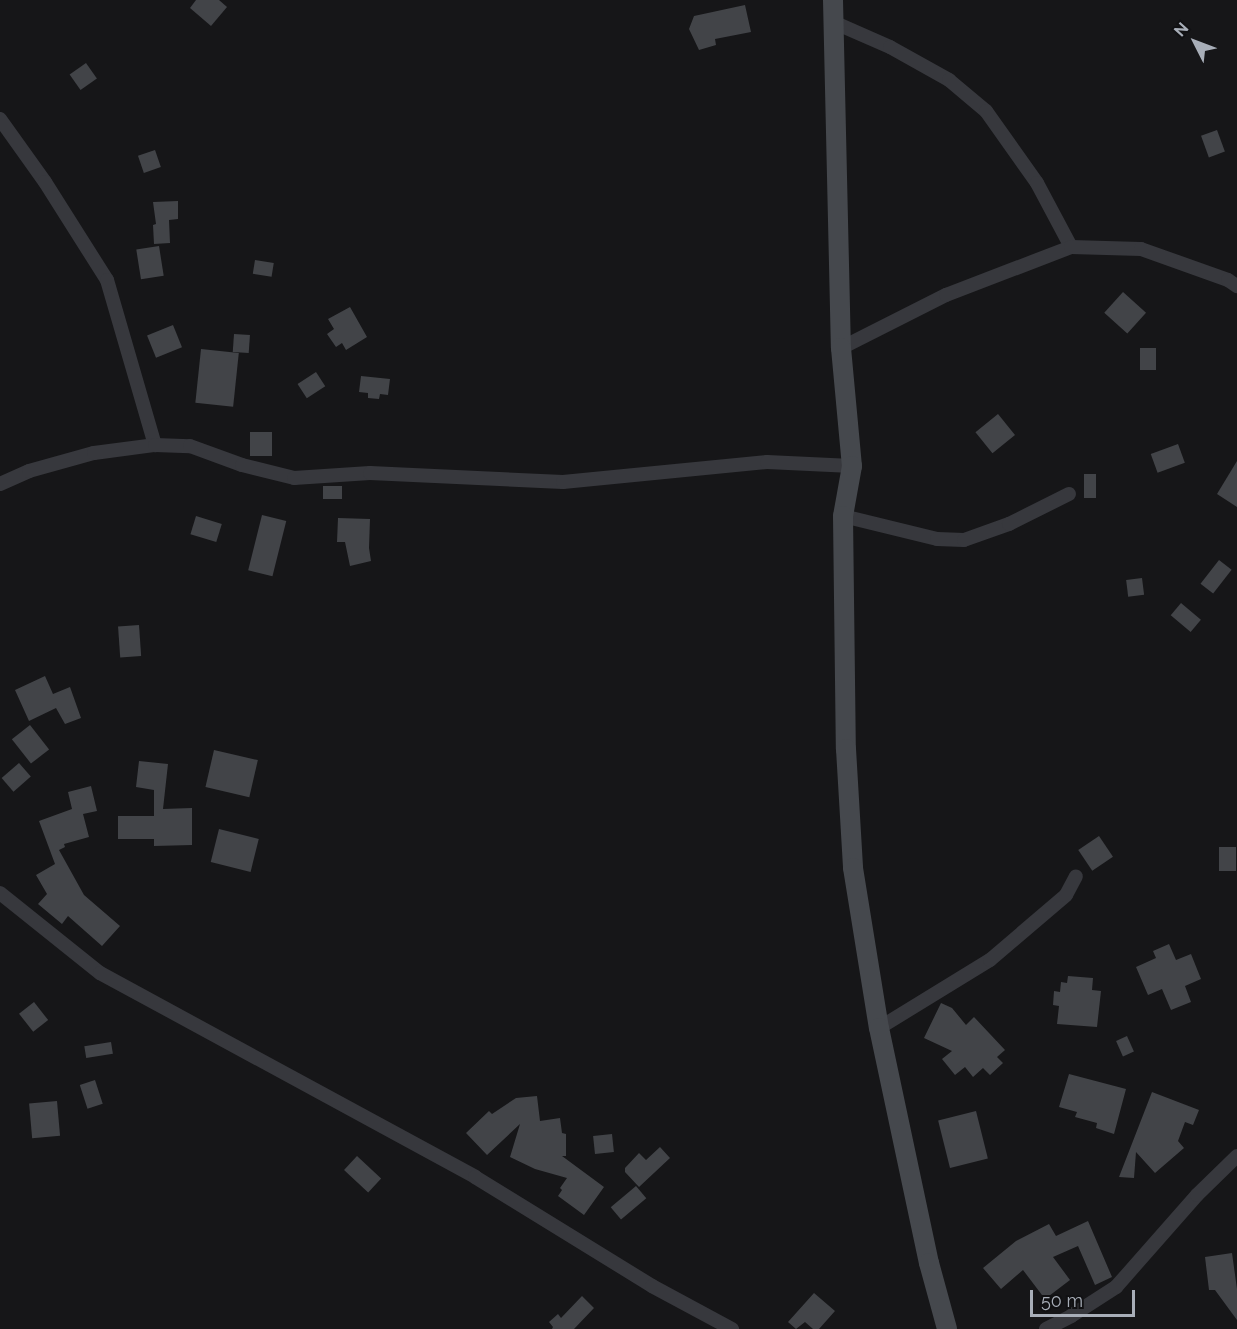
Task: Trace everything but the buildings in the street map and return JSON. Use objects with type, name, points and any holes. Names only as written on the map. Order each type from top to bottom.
[{"type":"street","points":[[833,0],[841,348],[852,466],[843,516],[846,749],[853,868],[879,1028],[930,1263],[947,1329]]},
{"type":"street","points":[[833,22],[890,47],[949,80],[986,111],[1037,183],[1071,247]]},
{"type":"street","points":[[0,119],[45,182],[107,280],[155,445]]},
{"type":"street","points":[[841,348],[946,295],[1071,247],[1142,249],[1228,280],[1237,286]]},
{"type":"street","points":[[0,484],[29,471],[94,453],[155,445],[190,446],[242,465],[294,478],[370,473],[563,482],[767,462],[852,466]]},
{"type":"street","points":[[843,516],[937,539],[964,540],[1009,524],[1069,494]]},
{"type":"street","points":[[879,1028],[990,960],[1066,895],[1076,876]]},
{"type":"street","points":[[2,899],[100,973],[474,1177],[652,1286],[732,1329]]},
{"type":"street","points":[[1046,1329],[1116,1287],[1197,1195],[1237,1156]]}]
